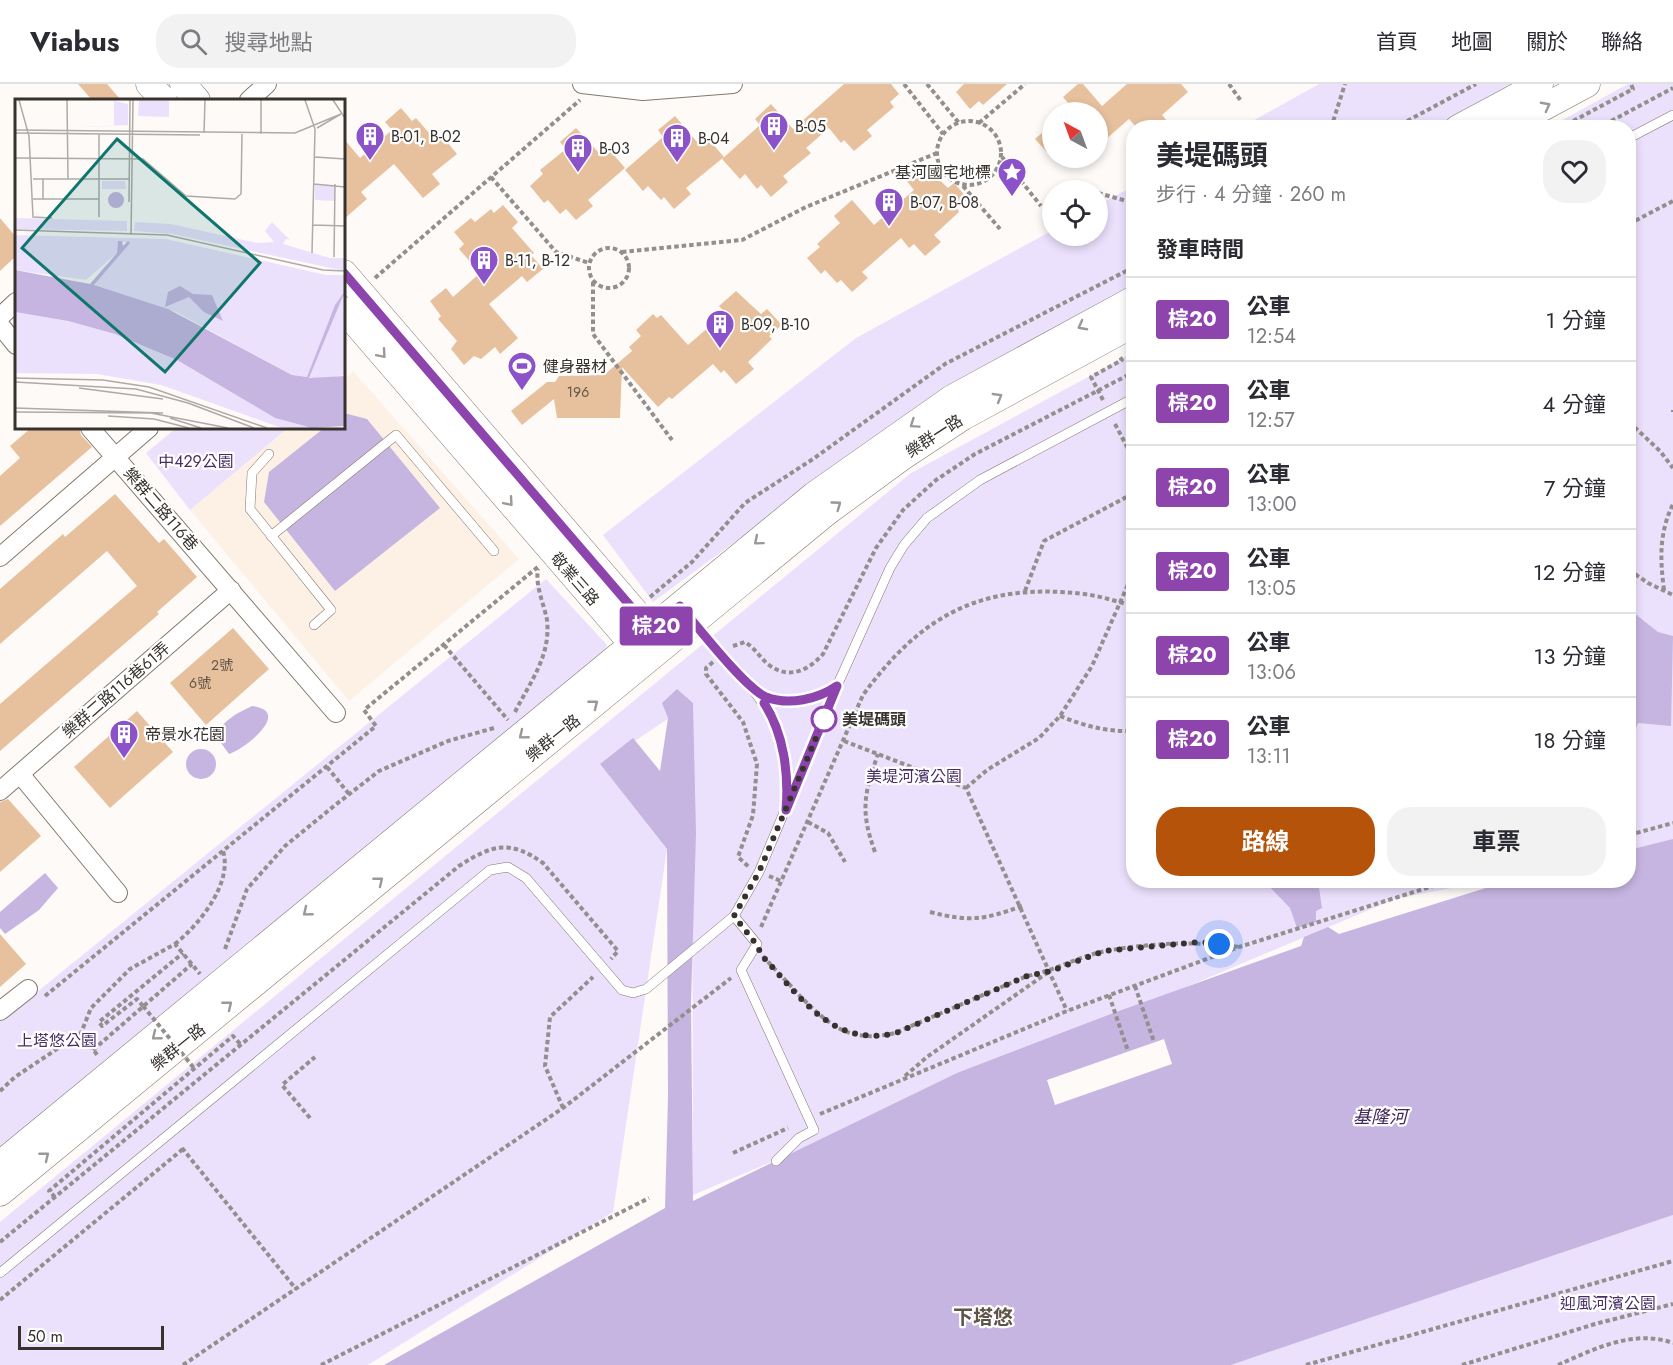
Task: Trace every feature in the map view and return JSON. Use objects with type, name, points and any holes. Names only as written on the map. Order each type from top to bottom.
[{"type":"main road","points":[[149,84],[163,99]]},
{"type":"main road","points":[[183,84],[196,99]]},
{"type":"main road","points":[[1473,120],[1540,84]]},
{"type":"main road","points":[[1520,120],[1587,84]]},
{"type":"main road","name":"敬業三路","points":[[345,274],[646,643]]},
{"type":"main road","name":"樂群一路","points":[[687,614],[814,495],[890,440],[952,398],[1126,303]]},
{"type":"main road","name":"敬業三路","points":[[345,311],[646,643]]},
{"type":"main road","name":"樂群一路","points":[[0,1164],[646,643],[901,458],[963,417],[1126,328]]},
{"type":"main road","name":"樂群一路","points":[[0,1193],[646,643]]},
{"type":"street","points":[[250,99],[267,84]]},
{"type":"street","points":[[589,85],[643,91],[733,84]]},
{"type":"street","points":[[0,317],[15,303]]},
{"type":"street","points":[[0,325],[15,344]]},
{"type":"street","name":"樂群二路116巷","points":[[91,429],[336,713]]},
{"type":"street","points":[[0,557],[147,429]]},
{"type":"street","name":"樂群二路116巷61弄","points":[[0,791],[231,590]]},
{"type":"street","points":[[20,774],[118,894]]},
{"type":"street","points":[[0,1011],[27,989]]},
{"type":"lane","points":[[1636,134],[1673,115]]},
{"type":"lane","points":[[0,1273],[490,870],[508,867],[526,878],[622,990],[633,993],[646,989],[734,916],[759,872],[837,686],[890,568],[904,545],[927,518],[980,480],[1126,402]]},
{"type":"lane","points":[[271,536],[396,435],[494,551]]},
{"type":"lane","points":[[269,454],[252,473],[250,508],[331,610],[314,625]]},
{"type":"lane","points":[[687,614],[771,713],[788,774],[786,810]]},
{"type":"lane","points":[[750,686],[765,696],[790,700],[819,696],[837,686]]},
{"type":"lane","points":[[734,916],[756,944],[741,970],[814,1130],[799,1138],[776,1161]]},
{"type":"path","points":[[904,84],[944,135]]},
{"type":"path","points":[[927,84],[959,123]]},
{"type":"path","points":[[979,123],[1025,84]]},
{"type":"path","points":[[1229,84],[1241,101]]},
{"type":"path","points":[[1334,120],[1345,84]]},
{"type":"path","points":[[1409,120],[1476,84]]},
{"type":"path","points":[[1575,120],[1634,89],[1631,84]]},
{"type":"path","points":[[375,279],[491,177],[589,85]]},
{"type":"path","points":[[1613,120],[1673,88]]},
{"type":"path","points":[[1000,229],[962,185],[944,173],[937,153],[944,135],[959,123],[979,123],[996,135],[1002,156],[1041,206]]},
{"type":"path","points":[[672,440],[592,334],[593,282],[588,270],[589,263],[602,249],[609,247],[622,252],[742,240],[806,207],[937,153]]},
{"type":"path","points":[[962,185],[984,182],[993,176],[1002,156]]},
{"type":"path","points":[[491,177],[556,252],[589,263]]},
{"type":"path","points":[[1108,196],[1126,201]]},
{"type":"path","points":[[1636,221],[1673,201]]},
{"type":"path","points":[[593,282],[605,288],[623,283],[630,271],[622,252]]},
{"type":"path","points":[[1102,400],[1091,377],[1122,360]]},
{"type":"path","points":[[741,863],[738,857],[757,797],[757,764],[743,722],[706,674],[706,668],[738,642],[745,642],[770,666],[784,672],[798,673],[812,666],[823,654],[876,548],[903,510],[936,480],[975,454],[1126,376]]},
{"type":"path","points":[[1113,420],[1126,445]]},
{"type":"path","points":[[1636,429],[1660,451],[1673,468]]},
{"type":"path","points":[[1025,591],[1044,541],[1126,497]]},
{"type":"path","points":[[1664,590],[1661,542],[1664,523],[1673,504]]},
{"type":"path","points":[[44,997],[376,726],[364,710],[539,566],[537,577],[546,620],[547,639],[543,661],[510,722],[448,741],[379,771],[285,846],[247,889],[237,922],[222,956]]},
{"type":"path","points":[[1636,575],[1673,595]]},
{"type":"path","points":[[1126,604],[1086,594],[1025,591],[966,605],[936,620],[914,636],[885,665],[863,695],[762,924],[756,944],[763,957],[826,1023],[848,1034],[877,1038],[896,1033],[1027,976],[1051,971],[1104,951],[1200,942],[1239,947]]},
{"type":"path","points":[[966,788],[987,770],[1039,738],[1060,716],[1092,666],[1126,591]]},
{"type":"path","points":[[444,645],[510,722]]},
{"type":"path","points":[[1060,716],[1086,726],[1114,732],[1126,731]]},
{"type":"path","points":[[844,741],[966,788],[1022,906],[1067,1011]]},
{"type":"path","points":[[875,852],[867,831],[865,789],[878,754]]},
{"type":"path","points":[[327,767],[349,794]]},
{"type":"path","points":[[808,822],[828,833],[845,862]]},
{"type":"path","points":[[1636,833],[1673,823]]},
{"type":"path","points":[[0,1091],[15,1077],[81,1034],[91,1008],[129,969],[175,944],[197,921],[220,889],[226,861],[223,851]]},
{"type":"path","points":[[733,1153],[1067,1011],[1110,998],[1135,986],[1239,947],[1428,888]]},
{"type":"path","points":[[930,912],[971,920],[989,919],[1022,906]]},
{"type":"path","points":[[175,944],[200,974]]},
{"type":"path","points":[[183,953],[99,1022],[102,1026],[137,999],[194,1068]]},
{"type":"path","points":[[93,1050],[192,964]]},
{"type":"path","points":[[191,982],[207,968]]},
{"type":"path","points":[[563,1108],[545,1066],[549,1017],[602,969]]},
{"type":"path","points":[[183,1365],[563,1108],[741,970]]},
{"type":"path","points":[[902,1080],[927,1057],[1051,971]]},
{"type":"path","points":[[1135,986],[1154,1042]]},
{"type":"path","points":[[1110,998],[1128,1051]]},
{"type":"path","points":[[145,1020],[154,1012]]},
{"type":"path","points":[[81,1034],[100,1058],[109,1051]]},
{"type":"path","points":[[54,1197],[49,1191],[233,1036],[241,1046]]},
{"type":"path","points":[[310,1118],[282,1085],[315,1057]]},
{"type":"path","points":[[157,1114],[296,1289]]},
{"type":"path","points":[[0,1300],[183,1149]]},
{"type":"path","points":[[321,1365],[649,1198]]},
{"type":"path","points":[[1306,1365],[1673,1261]]},
{"type":"path","points":[[1462,1365],[1595,1324],[1673,1304]]},
{"type":"path","points":[[1558,1365],[1601,1346],[1637,1338],[1673,1343]]},
{"type":"shaded area","points":[[353,371],[519,559],[349,701],[190,510],[287,429],[345,429],[345,379]]},
{"type":"green space","points":[[1319,84],[1517,84],[1449,120],[1254,120]]},
{"type":"green space","points":[[1628,84],[1673,84],[1673,843],[1636,851],[1636,120],[1563,120]]},
{"type":"green space","points":[[1126,190],[1126,295],[923,404],[653,602],[603,535],[856,338],[1042,236],[1042,246],[1108,246],[1108,200]]},
{"type":"green space","name":"美堤河濱公園","points":[[1126,356],[1126,888],[1451,888],[1395,899],[693,1195],[692,703],[600,764],[667,849],[613,1212],[368,1365],[0,1365],[0,1222],[911,473]]},
{"type":"green space","name":"中429公園","points":[[175,429],[287,429],[190,510],[146,453]]},
{"type":"green space","name":"上塔悠公園","points":[[546,579],[607,645],[602,660],[0,1152],[0,1022]]},
{"type":"green space","name":"迎風河濱公園","points":[[1673,1215],[1673,1365],[1231,1365]]},
{"type":"water","points":[[345,413],[367,419],[440,508],[335,591],[264,502],[269,472],[323,429],[345,429]]},
{"type":"water","points":[[1636,615],[1658,632],[1673,636],[1671,726],[1638,723],[1636,728]]},
{"type":"water","name":"基隆河","points":[[677,689],[693,703],[696,833],[691,1003],[693,1201],[957,1073],[1116,1012],[1301,946],[1304,937],[1328,927],[1339,934],[1486,888],[1636,888],[1636,848],[1673,839],[1673,1215],[1231,1365],[384,1365],[665,1208],[668,1097],[667,849],[600,764],[633,738],[660,771],[668,718],[662,703]]},
{"type":"water","points":[[252,706],[263,709],[268,715],[267,722],[254,738],[229,754],[216,736],[227,721]]},
{"type":"water","points":[[201,749],[212,753],[216,764],[212,775],[201,779],[190,775],[186,764],[190,753]]},
{"type":"water","points":[[45,873],[58,888],[39,910],[5,934],[0,928],[0,912]]},
{"type":"water","points":[[1271,888],[1319,888],[1322,908],[1316,911],[1316,922],[1297,928],[1290,908]]},
{"type":"pier","points":[[1164,1039],[1172,1064],[1055,1105],[1047,1080]]},
{"type":"building","points":[[78,84],[107,84],[120,99],[91,99]]},
{"type":"building","points":[[844,84],[891,84],[899,94],[890,102],[894,107],[867,130],[872,136],[854,151],[844,140],[841,143],[829,128],[806,148],[811,153],[783,176],[788,182],[771,197],[761,185],[757,189],[745,174],[740,179],[722,159],[760,125],[755,119],[771,104],[793,129]]},
{"type":"building","points":[[964,84],[1007,84],[983,105],[979,101],[970,109],[956,92]]},
{"type":"building","points":[[1078,84],[1083,84],[1099,102],[1067,102],[1063,97]]},
{"type":"building","points":[[1127,84],[1181,84],[1188,92],[1162,115],[1166,120],[1129,119],[1108,137],[1107,102]]},
{"type":"building","name":"B-01, B-02","points":[[401,108],[412,121],[416,118],[437,142],[443,137],[457,154],[432,174],[440,184],[423,198],[394,164],[361,192],[367,199],[345,218],[345,140],[360,158],[392,130],[385,122]]},
{"type":"building","name":"B-04","points":[[675,116],[697,142],[705,135],[724,157],[686,188],[691,194],[674,209],[664,197],[661,200],[648,186],[643,191],[625,170],[663,137],[658,130]]},
{"type":"building","name":"B-03","points":[[576,128],[599,153],[607,147],[625,168],[588,200],[593,206],[576,220],[566,209],[560,214],[548,200],[544,203],[530,186],[543,174],[540,170],[566,149],[560,142]]},
{"type":"building","points":[[1042,133],[1042,147],[1035,139]]},
{"type":"building","name":"B-07, B-08","points":[[923,164],[948,188],[954,183],[968,199],[957,208],[959,212],[934,235],[941,242],[925,256],[914,244],[909,248],[901,238],[862,272],[868,278],[852,292],[841,280],[837,283],[825,270],[821,274],[807,258],[820,247],[817,244],[840,223],[834,216],[852,200],[874,225],[914,190],[906,180]]},
{"type":"building","name":"B-11, B-12","points":[[503,205],[518,222],[512,228],[534,253],[531,255],[543,269],[527,282],[522,276],[489,304],[518,338],[500,354],[495,347],[481,359],[474,356],[464,365],[451,349],[457,341],[438,319],[441,316],[430,301],[446,288],[453,297],[480,273],[459,249],[464,244],[454,232],[471,218],[475,222],[491,209],[494,213]]},
{"type":"building","points":[[0,218],[15,236],[15,257],[0,271]]},
{"type":"building","name":"B-09, B-10","points":[[736,291],[761,314],[767,309],[782,325],[769,336],[772,339],[748,362],[754,369],[736,384],[724,370],[721,373],[713,364],[672,399],[669,397],[658,407],[622,367],[620,418],[557,418],[554,399],[522,425],[511,411],[547,382],[555,382],[559,376],[604,375],[632,351],[629,347],[641,336],[636,330],[653,314],[657,318],[661,315],[688,345],[725,313],[719,306]]},
{"type":"building","points":[[30,429],[79,429],[81,435],[92,447],[0,526],[0,476],[20,458],[10,446]]},
{"type":"building","points":[[115,494],[159,543],[164,539],[197,577],[157,612],[159,614],[0,751],[0,704],[137,586],[107,551],[0,644],[0,589],[63,534],[65,537]]},
{"type":"building","name":"帝景水花園","points":[[233,628],[269,669],[206,725],[170,683]]},
{"type":"building","name":"帝景水花園","points":[[137,711],[173,752],[110,808],[74,767]]},
{"type":"building","points":[[8,799],[41,836],[0,872],[0,802]]},
{"type":"building","points":[[0,934],[26,964],[0,987]]},
{"type":"bus line","name":"棕20","points":[[345,274],[651,630],[680,606],[750,686],[765,696],[776,699],[805,699],[819,696],[837,686],[786,810],[788,774],[774,721],[764,703]]},
{"type":"place","name":"B-05","points":[[774,152]]},
{"type":"place","name":"B-01, B-02","points":[[370,162]]},
{"type":"place","name":"B-04","points":[[677,164]]},
{"type":"place","name":"B-03","points":[[578,174]]},
{"type":"place","name":"基河國宅地標","points":[[1012,198]]},
{"type":"place","name":"B-07, B-08","points":[[889,228]]},
{"type":"place","name":"B-11, B-12","points":[[484,286]]},
{"type":"place","name":"B-09, B-10","points":[[720,350]]},
{"type":"place","name":"健身器材","points":[[522,392]]},
{"type":"place","name":"美堤碼頭","points":[[824,719]]},
{"type":"place","name":"帝景水花園","points":[[124,760]]},
{"type":"district","name":"下塔悠","points":[[983,1317]]},
{"type":"route","points":[[824,719],[759,872],[734,916],[763,957],[826,1023],[848,1034],[877,1038],[896,1033],[1027,976],[1051,971],[1104,951],[1200,942],[1219,944]]}]
